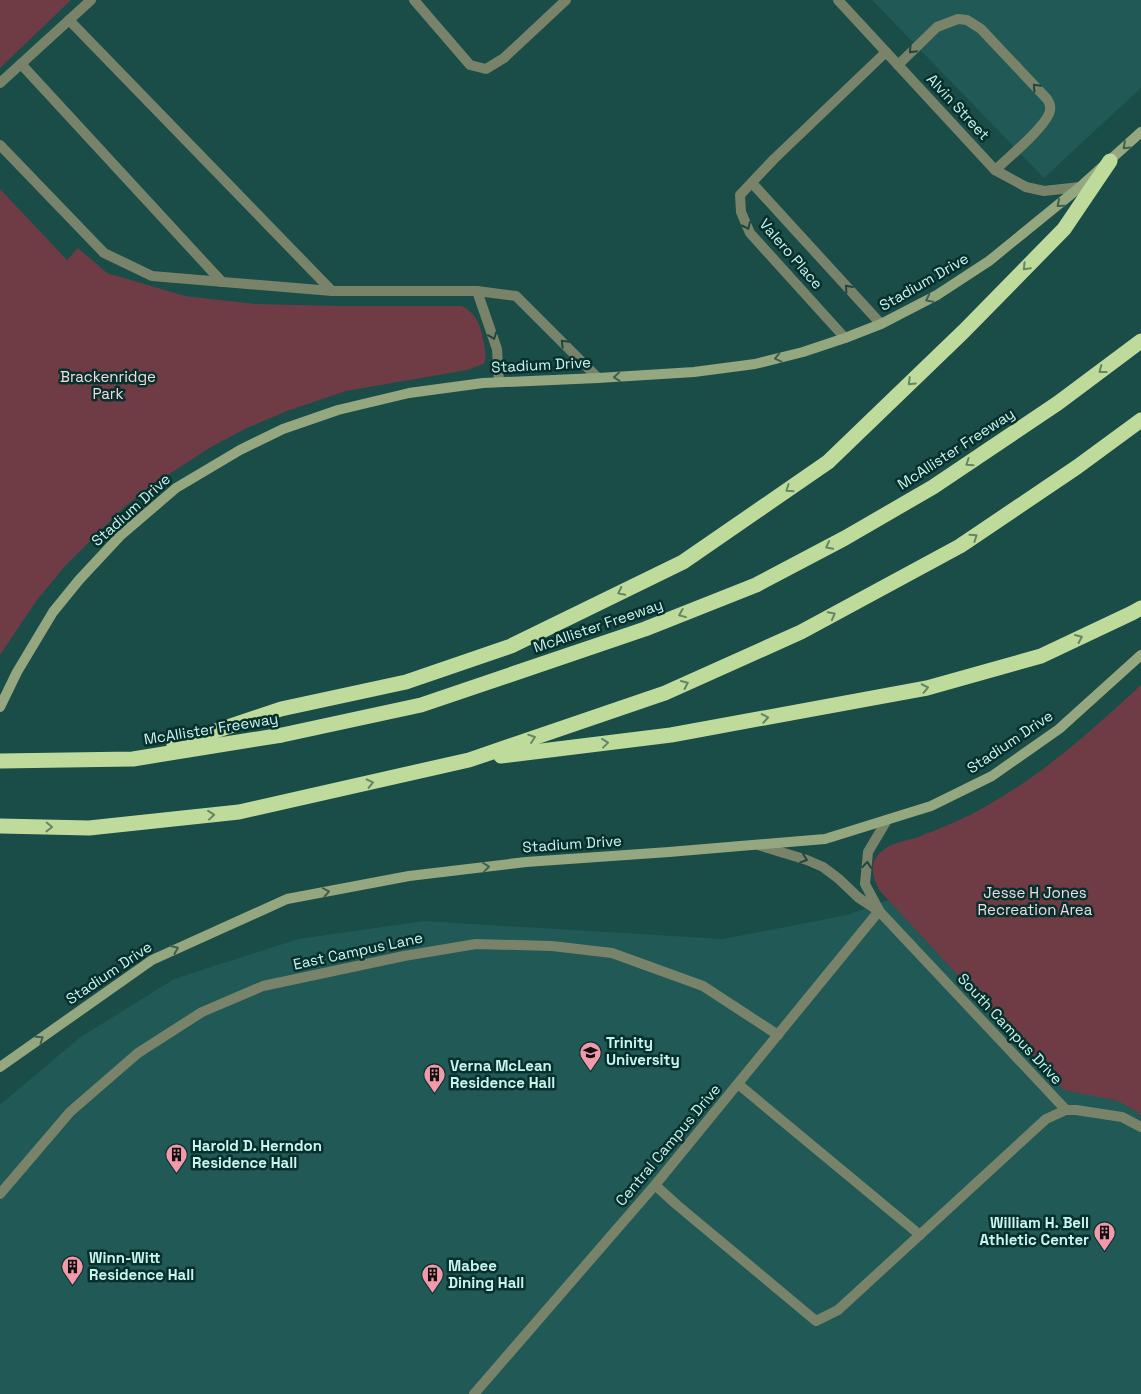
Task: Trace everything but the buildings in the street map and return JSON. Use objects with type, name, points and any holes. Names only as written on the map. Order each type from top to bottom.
[{"type":"highway","points":[[133,759],[281,709],[406,682],[511,646],[683,562],[828,462],[964,331],[1064,229],[1110,161]]},
{"type":"highway","name":"McAllister Freeway","points":[[0,762],[133,759],[282,735],[421,705],[645,629],[756,586],[845,538],[933,487],[1058,403],[1141,341]]},
{"type":"highway","points":[[470,760],[665,693],[801,632],[960,546],[1077,467],[1141,420]]},
{"type":"highway","points":[[0,826],[89,828],[239,812],[470,760],[671,735],[927,688],[1041,656],[1141,608]]},
{"type":"main road","name":"Stadium Drive","points":[[0,707],[17,672],[53,612],[78,580],[120,536],[176,488],[240,450],[284,429],[338,410],[408,393],[483,383],[694,372],[755,364],[803,352],[845,338],[881,324],[937,295],[989,261],[1080,187],[1141,132]]},
{"type":"main road","name":"Stadium Drive","points":[[0,1067],[152,960],[287,899],[409,876],[526,862],[825,839],[931,806],[992,776],[1059,730],[1141,656]]},
{"type":"street","points":[[0,83],[91,0]]},
{"type":"street","points":[[414,0],[470,65],[486,70],[504,58],[566,0]]},
{"type":"street","name":"Alvin Street","points":[[838,0],[995,170],[1026,187],[1044,191],[1080,187]]},
{"type":"street","points":[[898,65],[936,27],[958,19],[967,20],[981,28],[1047,99],[1051,108],[1050,113],[1040,128],[995,170]]},
{"type":"street","points":[[68,20],[332,291]]},
{"type":"street","name":"Valero Place","points":[[845,338],[750,233],[741,212],[740,195],[774,159],[886,52]]},
{"type":"street","points":[[21,64],[222,282]]},
{"type":"street","points":[[0,145],[104,253],[152,276],[332,291],[477,291],[516,296],[598,378]]},
{"type":"street","name":"Valero Place","points":[[752,182],[881,324]]},
{"type":"street","points":[[477,291],[497,349],[499,382]]},
{"type":"street","points":[[879,911],[865,884],[868,852],[887,820]]},
{"type":"street","points":[[758,845],[807,860],[823,867],[859,898],[879,911]]},
{"type":"street","name":"Central Campus Drive","points":[[474,1394],[655,1185],[879,911]]},
{"type":"street","name":"South Campus Drive","points":[[879,911],[1066,1110]]},
{"type":"street","name":"East Campus Lane","points":[[0,1194],[70,1112],[138,1053],[202,1012],[263,986],[404,956],[476,944],[552,946],[612,953],[703,986],[778,1035]]},
{"type":"street","points":[[738,1084],[920,1235]]},
{"type":"street","points":[[655,1185],[816,1321],[838,1310],[1046,1119],[1066,1110],[1076,1110],[1122,1116],[1141,1127]]},
{"type":"shaded area","points":[[872,0],[1141,0],[1141,88],[1044,178]]},
{"type":"shaded area","name":"Trinity University","points":[[1141,721],[1141,1394],[0,1394],[0,1105],[79,1038],[174,979],[298,939],[424,921],[723,939],[847,915],[953,876]]},
{"type":"green space","points":[[0,0],[71,0],[0,68]]},
{"type":"green space","name":"Brackenridge Park","points":[[0,189],[67,260],[78,248],[107,273],[185,296],[255,304],[462,306],[472,313],[480,327],[486,354],[484,364],[467,370],[346,391],[287,411],[247,428],[211,447],[146,489],[121,510],[65,566],[37,600],[0,655]]},
{"type":"green space","name":"Jesse H Jones Recreation Area","points":[[1141,685],[1141,1116],[1118,1101],[1064,1090],[880,891],[875,882],[873,867],[876,857],[888,847],[927,834],[963,818],[988,805],[1029,779],[1087,734]]},
{"type":"place","name":"Trinity University","points":[[590,1071]]},
{"type":"place","name":"Verna McLean Residence Hall","points":[[434,1094]]},
{"type":"place","name":"Harold D. Herndon Residence Hall","points":[[176,1174]]},
{"type":"place","name":"William H. Bell Athletic Center","points":[[1105,1251]]},
{"type":"place","name":"Winn-Witt Residence Hall","points":[[73,1286]]},
{"type":"place","name":"Mabee Dining Hall","points":[[432,1294]]}]
